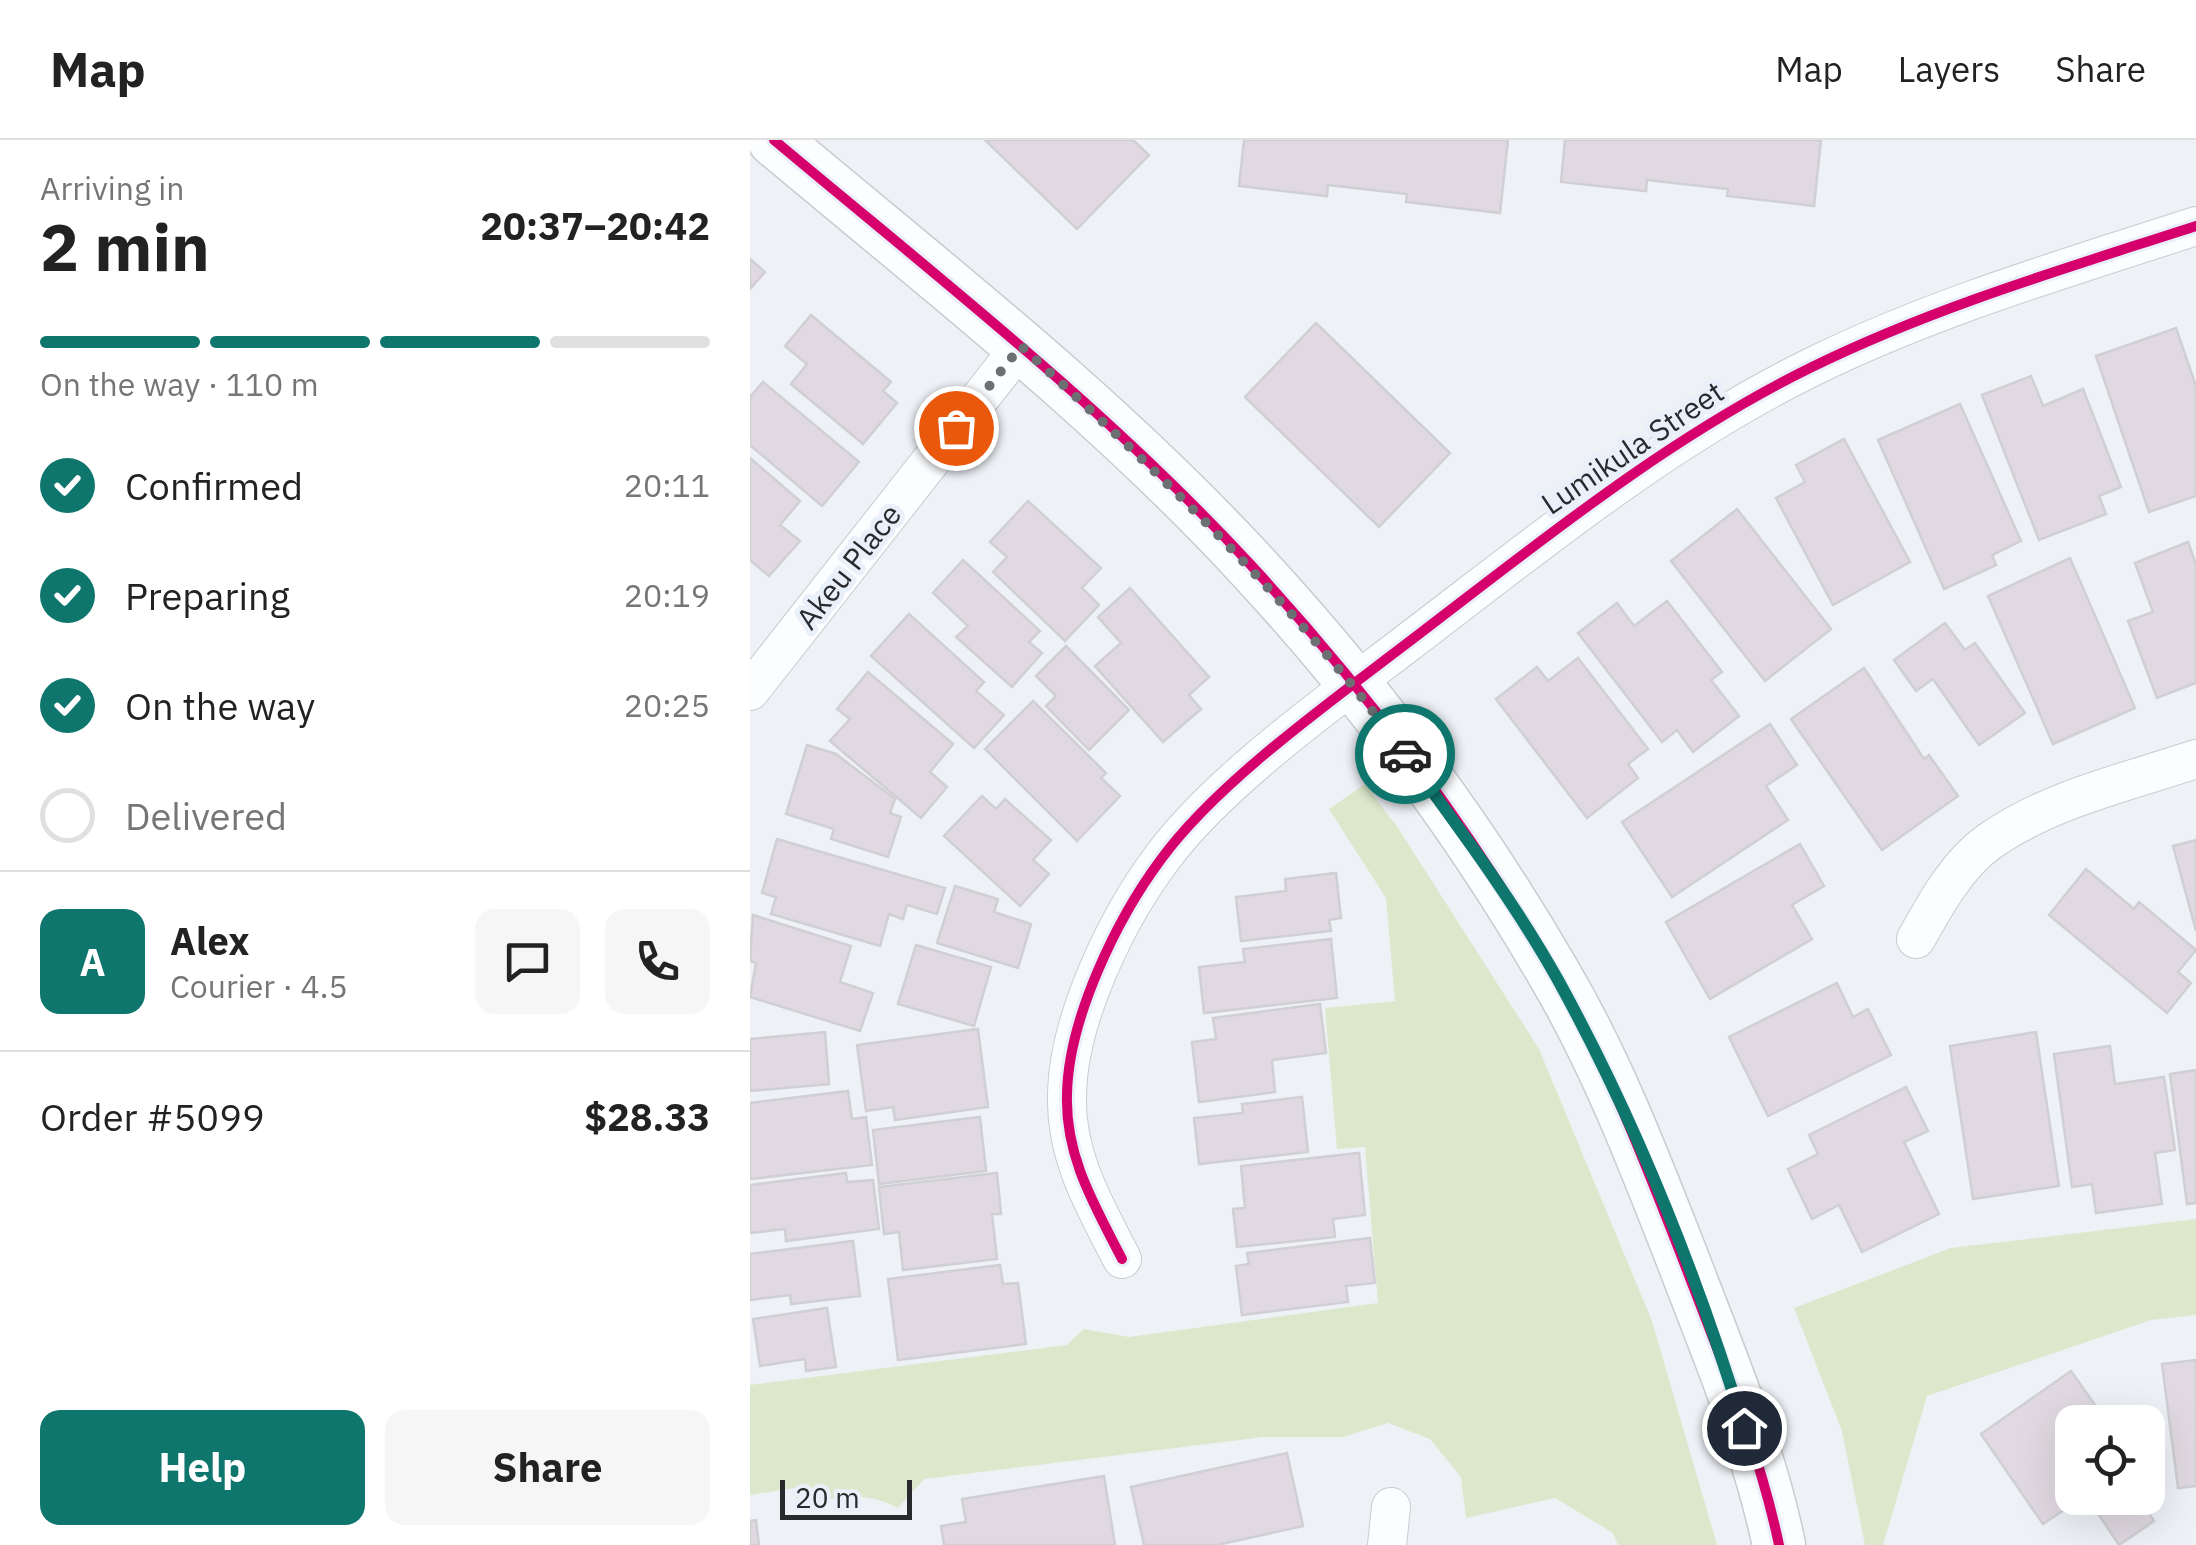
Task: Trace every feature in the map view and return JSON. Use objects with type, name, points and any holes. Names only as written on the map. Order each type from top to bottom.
[{"type":"street","points":[[774,140],[1021,346],[1250,563],[1354,684],[1488,871],[1556,976],[1606,1073],[1733,1392],[1779,1545]]},
{"type":"street","name":"Lumikula Street","points":[[1122,1259],[1077,1172],[1066,1094],[1082,1015],[1110,940],[1162,857],[1219,796],[1354,684],[1536,544],[1732,407],[1914,322],[2196,226]]},
{"type":"street","name":"Akeu Place","points":[[750,690],[1021,346]]},
{"type":"street","points":[[1916,938],[1940,895],[1987,842],[2053,807],[2196,760]]},
{"type":"street","points":[[1387,1545],[1391,1508]]},
{"type":"green space","points":[[1365,784],[1398,828],[1539,1049],[1652,1321],[1717,1545],[1618,1545],[1613,1533],[1555,1498],[1466,1518],[1461,1477],[1430,1439],[1388,1423],[1343,1437],[1264,1437],[924,1479],[898,1508],[861,1497],[798,1506],[795,1488],[750,1495],[750,1385],[1067,1345],[1084,1329],[1129,1337],[1378,1303],[1365,1147],[1337,1149],[1325,1008],[1395,1001],[1386,898],[1329,809]]},
{"type":"green space","points":[[2196,1219],[2196,1315],[2151,1320],[1927,1396],[1883,1545],[1865,1545],[1842,1431],[1794,1308],[1951,1248]]},
{"type":"building","points":[[985,140],[1133,140],[1149,155],[1077,229]]},
{"type":"building","points":[[1244,140],[1508,140],[1500,213],[1406,202],[1407,194],[1328,185],[1327,196],[1239,186]]},
{"type":"building","points":[[1565,140],[1821,140],[1814,206],[1727,196],[1728,189],[1647,180],[1646,191],[1561,182]]},
{"type":"building","points":[[750,259],[765,272],[750,289]]},
{"type":"building","points":[[811,315],[891,382],[883,391],[897,403],[863,444],[791,384],[807,364],[785,346]]},
{"type":"building","points":[[1316,323],[1450,453],[1379,527],[1245,397]]},
{"type":"building","points":[[2176,328],[2196,386],[2196,496],[2149,512],[2096,356]]},
{"type":"building","points":[[2031,376],[2043,406],[2083,389],[2121,487],[2099,496],[2106,514],[2039,540],[1982,395]]},
{"type":"building","points":[[763,382],[859,462],[822,506],[750,445],[750,397]]},
{"type":"building","points":[[1960,404],[2021,541],[1992,555],[1996,565],[1944,589],[1878,440]]},
{"type":"building","points":[[1844,439],[1910,562],[1833,605],[1776,498],[1805,482],[1796,465]]},
{"type":"building","points":[[750,458],[800,501],[780,525],[800,541],[769,576],[750,560]]},
{"type":"building","points":[[1028,501],[1101,568],[1082,588],[1099,605],[1065,641],[993,572],[1007,557],[990,542]]},
{"type":"building","points":[[1737,509],[1831,629],[1765,681],[1671,561]]},
{"type":"building","points":[[2188,542],[2196,564],[2196,683],[2157,698],[2128,621],[2153,612],[2135,563]]},
{"type":"building","points":[[2070,558],[2135,708],[2053,744],[1988,596]]},
{"type":"building","points":[[963,560],[1040,631],[1029,642],[1042,653],[1012,687],[956,637],[968,626],[933,593]]},
{"type":"building","points":[[1130,588],[1209,677],[1189,695],[1201,709],[1163,742],[1095,666],[1121,643],[1098,617]]},
{"type":"building","points":[[1667,601],[1722,672],[1711,680],[1739,716],[1693,752],[1677,730],[1662,742],[1578,633],[1617,603],[1634,626]]},
{"type":"building","points":[[909,614],[984,682],[976,691],[1004,715],[974,748],[871,656]]},
{"type":"building","points":[[1945,623],[1965,650],[1975,643],[2025,713],[1979,745],[1933,679],[1916,691],[1894,660]]},
{"type":"building","points":[[1066,646],[1129,710],[1089,750],[1046,706],[1056,696],[1036,676]]},
{"type":"building","points":[[1578,658],[1648,749],[1628,764],[1638,778],[1587,818],[1496,699],[1537,667],[1548,681]]},
{"type":"building","points":[[1864,668],[1924,759],[1929,755],[1958,796],[1882,850],[1791,719]]},
{"type":"building","points":[[868,672],[953,744],[930,772],[947,787],[921,818],[830,741],[850,719],[837,709]]},
{"type":"building","points":[[1033,701],[1106,773],[1101,778],[1120,796],[1077,841],[985,749]]},
{"type":"building","points":[[1770,724],[1797,765],[1766,786],[1788,820],[1672,897],[1622,822]]},
{"type":"building","points":[[807,745],[836,754],[895,799],[890,813],[901,817],[888,857],[831,839],[834,829],[786,814]]},
{"type":"building","points":[[982,796],[996,809],[1005,799],[1051,840],[1033,860],[1049,874],[1020,906],[944,836]]},
{"type":"building","points":[[777,839],[945,888],[937,914],[907,905],[903,919],[889,914],[880,946],[771,914],[776,897],[762,893]]},
{"type":"building","points":[[2196,840],[2196,931],[2173,846]]},
{"type":"building","points":[[1800,844],[1824,886],[1792,905],[1812,939],[1710,999],[1666,922]]},
{"type":"building","points":[[2086,869],[2134,909],[2139,902],[2196,950],[2178,972],[2191,983],[2167,1013],[2049,915]]},
{"type":"building","points":[[1336,873],[1341,918],[1329,920],[1331,931],[1241,941],[1236,897],[1286,891],[1285,879]]},
{"type":"building","points":[[955,886],[998,899],[994,912],[1031,924],[1018,968],[937,943]]},
{"type":"building","points":[[753,915],[851,946],[840,982],[873,993],[860,1031],[750,997],[756,963],[750,961]]},
{"type":"building","points":[[1331,939],[1337,998],[1204,1013],[1199,967],[1245,962],[1243,949]]},
{"type":"building","points":[[916,945],[991,967],[974,1026],[898,1004]]},
{"type":"building","points":[[1837,983],[1853,1017],[1868,1009],[1891,1055],[1768,1116],[1729,1037]]},
{"type":"building","points":[[1320,1004],[1326,1053],[1272,1060],[1275,1092],[1199,1102],[1192,1042],[1216,1039],[1213,1018]]},
{"type":"building","points":[[978,1029],[988,1107],[895,1120],[893,1107],[866,1111],[857,1045]]},
{"type":"building","points":[[825,1032],[829,1084],[750,1091],[750,1039]]},
{"type":"building","points":[[2036,1032],[2059,1186],[1973,1199],[1950,1046]]},
{"type":"building","points":[[2110,1046],[2115,1084],[2164,1077],[2175,1150],[2155,1153],[2162,1204],[2096,1213],[2092,1184],[2072,1187],[2054,1054]]},
{"type":"building","points":[[2196,1070],[2196,1203],[2187,1204],[2170,1074]]},
{"type":"building","points":[[1906,1087],[1928,1131],[1904,1142],[1939,1214],[1862,1252],[1839,1205],[1812,1219],[1788,1169],[1818,1154],[1809,1135]]},
{"type":"building","points":[[848,1091],[852,1119],[866,1117],[872,1165],[750,1179],[750,1103]]},
{"type":"building","points":[[1302,1097],[1308,1152],[1199,1164],[1194,1118],[1243,1113],[1242,1104]]},
{"type":"building","points":[[980,1117],[986,1171],[879,1184],[873,1130]]},
{"type":"building","points":[[1359,1153],[1365,1215],[1333,1219],[1335,1237],[1237,1247],[1233,1209],[1245,1208],[1241,1166]]},
{"type":"building","points":[[846,1173],[847,1182],[873,1180],[879,1229],[786,1241],[785,1229],[750,1233],[750,1185]]},
{"type":"building","points":[[997,1173],[1001,1214],[992,1214],[997,1259],[903,1270],[899,1232],[884,1234],[879,1187]]},
{"type":"building","points":[[1370,1238],[1375,1283],[1346,1286],[1348,1302],[1242,1315],[1236,1266],[1249,1264],[1247,1253]]},
{"type":"building","points":[[853,1241],[860,1296],[791,1304],[790,1295],[750,1300],[750,1254]]},
{"type":"building","points":[[1000,1265],[1003,1284],[1018,1283],[1026,1344],[898,1360],[888,1279]]},
{"type":"building","points":[[827,1308],[836,1367],[806,1371],[805,1359],[760,1366],[753,1319]]},
{"type":"building","points":[[2196,1360],[2196,1486],[2178,1488],[2162,1364]]},
{"type":"building","points":[[2071,1371],[2095,1405],[2055,1405],[2056,1515],[2043,1524],[1981,1434]]},
{"type":"building","points":[[1287,1453],[1303,1526],[1217,1545],[1144,1545],[1131,1487]]},
{"type":"building","points":[[1104,1476],[1115,1545],[944,1545],[941,1526],[966,1522],[962,1499]]},
{"type":"building","points":[[2099,1515],[2150,1515],[2154,1521],[2119,1545]]},
{"type":"building","points":[[756,1520],[759,1545],[750,1545],[750,1521]]},
{"type":"cycle path","points":[[774,140],[1019,344],[1195,507],[1293,611],[1375,710],[1452,814],[1556,977],[1609,1080],[1737,1401],[1779,1545]]},
{"type":"cycle path","points":[[1122,1259],[1092,1200],[1071,1139],[1067,1095],[1076,1034],[1098,970],[1128,910],[1162,858],[1213,801],[1310,717],[1553,532],[1705,427],[1858,345],[2001,290],[2196,226]]},
{"type":"way so far","points":[[956,428],[1021,346],[1144,458],[1250,563],[1354,684],[1405,754]]},
{"type":"route","points":[[1405,754],[1468,841],[1556,976],[1606,1073],[1648,1170],[1744,1428]]}]
